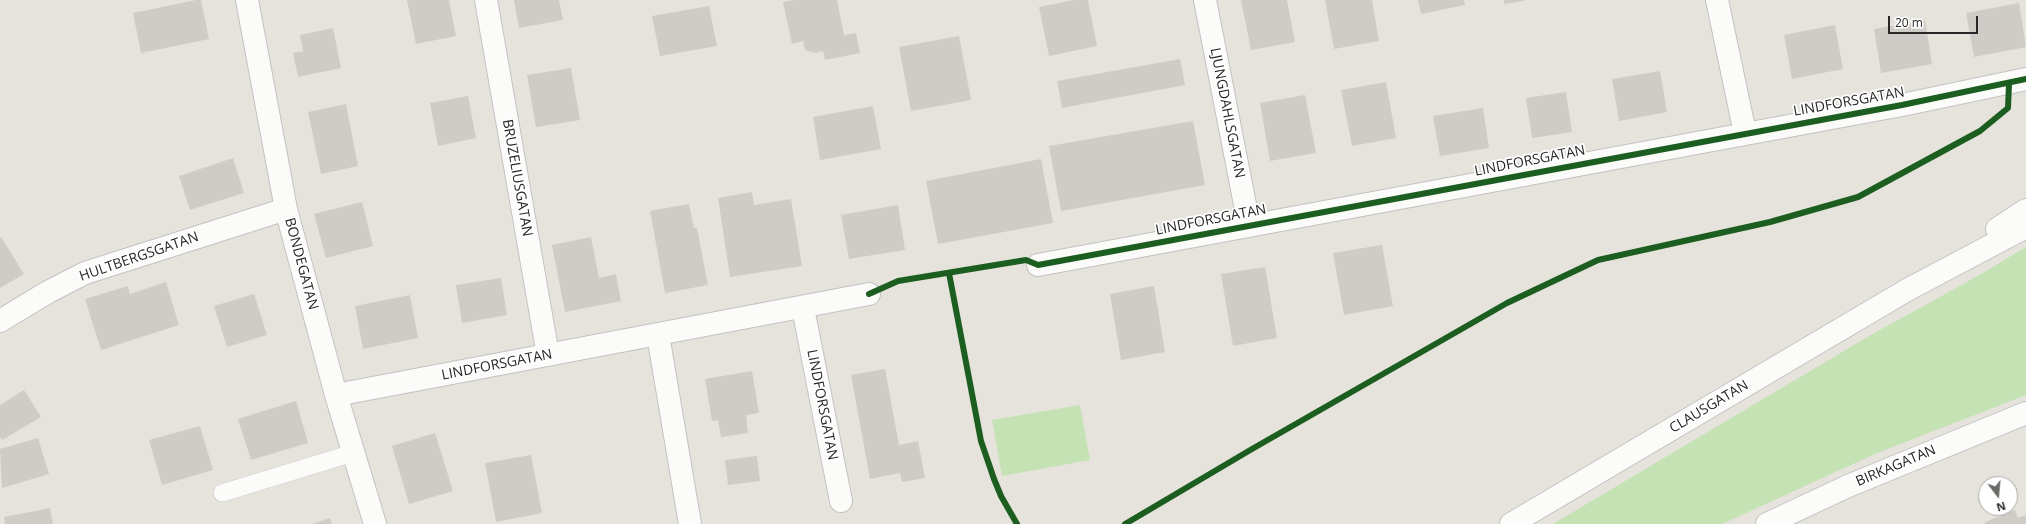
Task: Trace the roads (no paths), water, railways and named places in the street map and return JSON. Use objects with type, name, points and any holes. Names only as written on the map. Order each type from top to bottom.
[{"type":"street","name":"BONDEGATAN","points":[[247,0],[286,209],[336,395],[375,524]]},
{"type":"street","name":"BRUZELIUSGATAN","points":[[486,0],[548,355]]},
{"type":"street","name":"LJUNGDAHLSGATAN","points":[[1205,0],[1249,225]]},
{"type":"street","points":[[1718,0],[1745,133]]},
{"type":"street","name":"LINDFORSGATAN","points":[[1038,265],[1902,105],[2026,79]]},
{"type":"street","name":"HULTBERGSGATAN","points":[[0,321],[48,292],[85,273],[286,209]]},
{"type":"street","name":"CLAUSGATAN","points":[[1511,524],[1906,290],[2026,210]]},
{"type":"street","name":"CLAUSGATAN","points":[[1906,290],[2026,228]]},
{"type":"street","name":"LINDFORSGATAN","points":[[336,395],[803,308],[869,294]]},
{"type":"street","name":"LINDFORSGATAN","points":[[803,308],[840,501]]},
{"type":"street","points":[[658,335],[690,524]]},
{"type":"street","name":"BIRKAGATAN","points":[[1767,524],[1862,480],[2026,414]]},
{"type":"lane","points":[[222,493],[353,453]]}]
